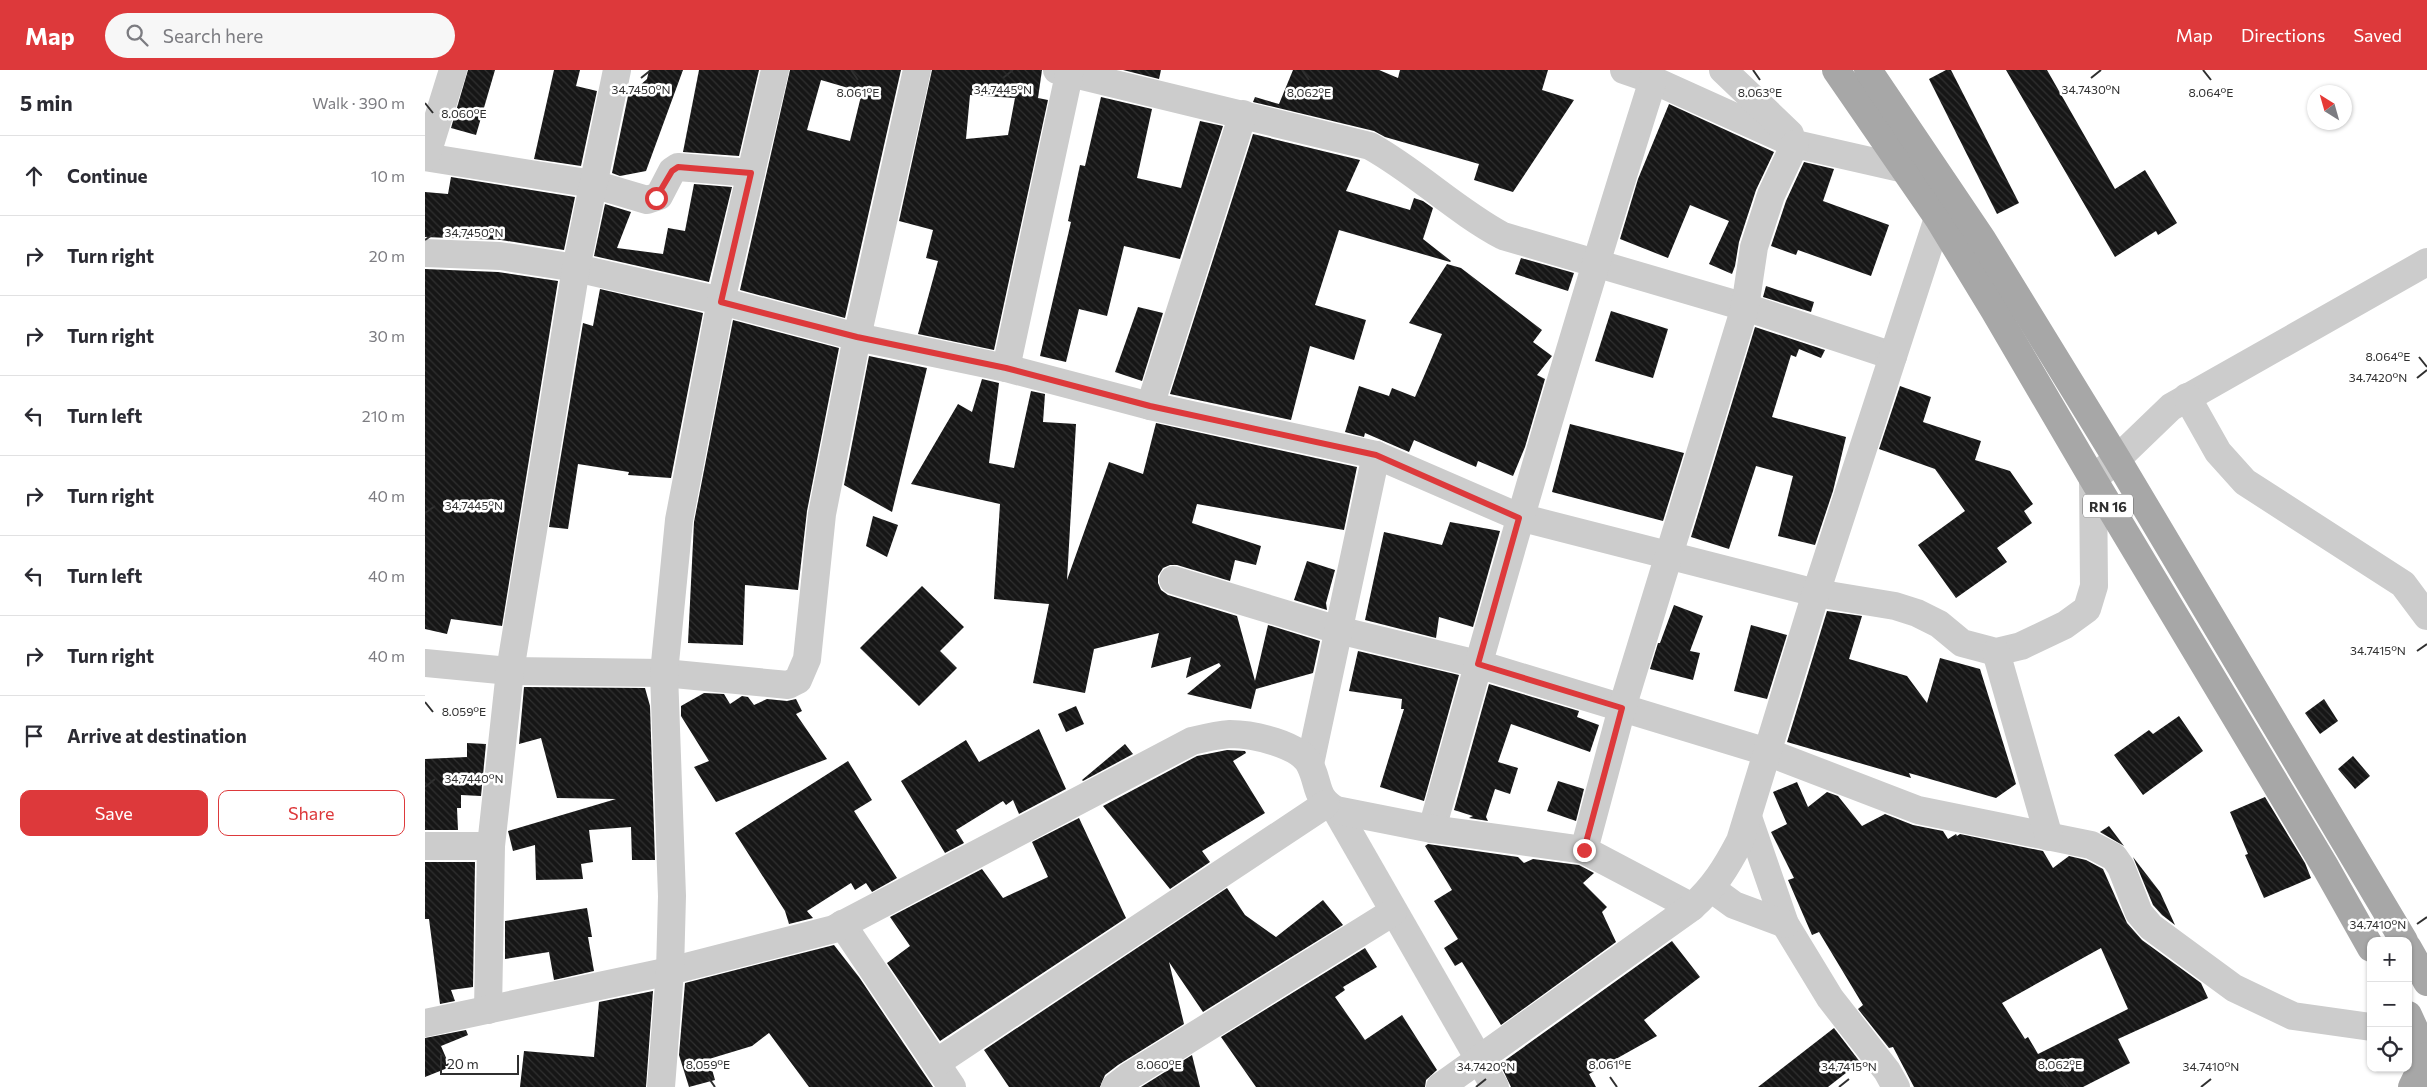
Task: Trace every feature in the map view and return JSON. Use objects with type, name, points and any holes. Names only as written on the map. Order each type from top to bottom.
[{"type":"main road","name":"RN 16","points":[[1836,70],[1938,218],[1995,310],[2093,479],[2326,868],[2367,941]]},
{"type":"main road","name":"RN 16","points":[[1868,70],[1982,239],[2117,459],[2402,937]]},
{"type":"main road","points":[[2412,955],[2427,982]]},
{"type":"main road","points":[[2412,1027],[2427,1056],[2413,1087]]},
{"type":"street","points":[[453,70],[425,157],[593,184],[647,200],[659,196],[672,171],[678,167],[751,173]]},
{"type":"street","points":[[487,1010],[491,846],[510,672],[576,268],[617,70]]},
{"type":"street","points":[[661,1087],[670,971],[672,896],[664,673],[679,520],[721,302],[775,70]]},
{"type":"street","points":[[425,663],[510,672],[664,673],[788,684],[798,680],[807,659],[822,514],[857,337],[917,70]]},
{"type":"street","points":[[1624,70],[1653,80],[1799,145],[1905,169]]},
{"type":"street","points":[[1723,70],[1799,145]]},
{"type":"street","points":[[1006,368],[1066,71],[1370,146],[1391,158],[1481,225],[1503,236],[1745,307],[1893,356]]},
{"type":"street","points":[[1432,829],[1519,518],[1595,262],[1653,80]]},
{"type":"street","points":[[1150,406],[1243,114]]},
{"type":"street","points":[[1584,850],[1622,708],[1745,307],[1754,247],[1771,195],[1799,145]]},
{"type":"street","points":[[1440,1087],[1692,908],[1712,889],[1740,841],[1816,593],[1938,218]]},
{"type":"street","points":[[425,253],[500,256],[576,268],[721,302],[857,337],[1006,368],[1150,406],[1376,455],[1519,518],[1816,593],[1895,606],[1917,613],[1939,624],[1962,643],[1996,652],[2021,646],[2065,625],[2087,608],[2094,586],[2093,479],[2117,459],[2171,407],[2427,262]]},
{"type":"street","points":[[2187,397],[2218,452],[2245,482],[2403,584],[2427,616]]},
{"type":"street","points":[[1310,764],[1376,455]]},
{"type":"street","points":[[1173,580],[1338,630],[1478,664],[1767,752],[1918,810],[2091,845],[2114,857],[2121,867],[2143,919],[2163,938],[2234,988],[2263,1004],[2293,1016],[2367,1027]]},
{"type":"street","points":[[1996,652],[2049,837]]},
{"type":"street","points":[[425,1023],[670,971],[818,934],[842,924],[1193,741],[1211,736],[1233,734],[1285,744],[1299,752],[1310,764],[1319,795],[1331,807],[1480,1058],[1495,1087]]},
{"type":"street","points":[[936,1063],[1331,807],[1432,829],[1584,850],[1692,908]]},
{"type":"street","points":[[1748,817],[1785,924],[1830,998],[1887,1070],[1896,1087]]},
{"type":"street","points":[[425,846],[491,846]]},
{"type":"street","points":[[1712,889],[1734,905],[1785,924]]},
{"type":"street","points":[[1115,1087],[1128,1076],[1393,912]]},
{"type":"street","points":[[842,924],[952,1087]]},
{"type":"building","points":[[468,70],[495,70],[476,135],[451,128]]},
{"type":"building","points":[[554,70],[580,70],[576,86],[597,91],[581,166],[534,159]]},
{"type":"building","points":[[649,70],[683,70],[646,171],[620,176],[612,173],[628,96],[647,79]]},
{"type":"building","points":[[699,70],[759,70],[739,156],[683,152]]},
{"type":"building","points":[[790,70],[901,70],[845,318],[740,290]],"holes":[[[821,80],[862,92],[850,141],[807,130]]]},
{"type":"building","points":[[932,70],[1042,70],[1038,98],[1048,100],[994,350],[918,334],[938,261],[926,258],[933,230],[899,221]],"holes":[[[970,95],[1015,98],[1008,135],[966,139]]]},
{"type":"building","points":[[1123,70],[1161,70],[1159,79]]},
{"type":"building","points":[[1293,70],[1379,70],[1398,78],[1400,70],[1548,70],[1542,90],[1574,100],[1513,192],[1474,180],[1479,164],[1385,137],[1374,131],[1253,102],[1255,97],[1279,104]]},
{"type":"building","points":[[1946,70],[1951,70],[2019,203],[1997,214],[1929,79]]},
{"type":"building","points":[[2006,70],[2047,70],[2115,189],[2145,170],[2177,223],[2158,235],[2156,231],[2115,257]]},
{"type":"building","points":[[1101,97],[1152,109],[1137,178],[1181,188],[1200,121],[1223,126],[1180,259],[1124,246],[1107,316],[1079,309],[1066,362],[1040,356],[1071,222],[1068,221],[1080,165],[1085,166]]},
{"type":"building","points":[[1669,104],[1774,152],[1756,190],[1739,242],[1732,274],[1709,264],[1729,221],[1690,205],[1668,258],[1620,239],[1638,179]]},
{"type":"building","points":[[1253,134],[1360,160],[1346,191],[1410,210],[1414,198],[1423,201],[1433,208],[1423,239],[1451,261],[1339,230],[1315,305],[1366,320],[1354,360],[1310,346],[1291,420],[1170,394]]},
{"type":"building","points":[[1804,162],[1834,169],[1823,201],[1889,225],[1871,276],[1798,250],[1796,255],[1771,246],[1786,201]]},
{"type":"building","points":[[451,177],[575,197],[564,250],[501,240],[425,237],[425,192],[448,194]]},
{"type":"building","points":[[694,184],[732,187],[709,282],[594,256],[605,204],[631,212],[617,248],[663,254],[668,228],[685,231]]},
{"type":"building","points":[[1521,258],[1574,273],[1568,291],[1515,274]]},
{"type":"building","points":[[1447,264],[1461,268],[1542,330],[1533,342],[1552,356],[1537,375],[1545,379],[1525,447],[1513,476],[1478,461],[1476,467],[1414,440],[1409,452],[1365,433],[1364,437],[1345,432],[1359,386],[1389,396],[1392,388],[1415,397],[1442,334],[1409,323]]},
{"type":"building","points":[[425,269],[498,272],[558,281],[502,626],[451,619],[447,634],[425,629]]},
{"type":"building","points":[[1766,286],[1814,302],[1811,312],[1763,297]]},
{"type":"building","points":[[600,289],[703,313],[671,478],[628,475],[629,472],[578,464],[568,529],[549,527],[583,323],[593,326]]},
{"type":"building","points":[[1138,307],[1163,313],[1142,381],[1115,372]]},
{"type":"building","points":[[1611,311],[1668,329],[1653,378],[1595,361]]},
{"type":"building","points":[[733,320],[839,348],[807,511],[798,590],[745,585],[743,645],[688,643],[694,522]]},
{"type":"building","points":[[1755,327],[1825,350],[1821,358],[1799,349],[1796,357],[1791,355],[1772,417],[1846,437],[1833,491],[1815,545],[1778,536],[1793,476],[1756,466],[1729,549],[1691,537]]},
{"type":"building","points":[[869,356],[927,368],[892,512],[844,485]]},
{"type":"building","points":[[982,379],[999,383],[989,463],[1014,468],[1031,391],[1045,394],[1043,422],[1076,424],[1067,580],[1109,462],[1143,474],[1156,423],[1357,467],[1344,530],[1197,504],[1192,523],[1261,546],[1256,565],[1235,560],[1230,581],[1177,565],[1163,568],[1158,576],[1161,590],[1168,595],[1237,616],[1255,681],[1268,625],[1320,641],[1313,673],[1256,689],[1251,709],[1187,694],[1221,666],[1219,663],[1186,678],[1191,657],[1151,668],[1159,633],[1094,649],[1085,693],[1033,683],[1049,604],[994,599],[1000,504],[911,484],[958,404],[972,412]]},
{"type":"building","points":[[1900,386],[1931,397],[1923,422],[1981,441],[1975,460],[2010,471],[2033,504],[2024,511],[2032,523],[1997,548],[2007,562],[1956,598],[1918,545],[1965,511],[1935,469],[1879,449]]},
{"type":"building","points":[[1570,424],[1684,453],[1663,521],[1552,492]]},
{"type":"building","points":[[873,516],[898,525],[887,557],[866,546]]},
{"type":"building","points":[[1450,522],[1500,531],[1473,627],[1439,617],[1436,638],[1365,620],[1384,532],[1442,545]]},
{"type":"building","points":[[1307,561],[1335,570],[1326,603],[1327,610],[1294,600]]},
{"type":"building","points":[[922,586],[964,627],[940,651],[957,668],[919,706],[860,648]]},
{"type":"building","points":[[1674,605],[1703,616],[1690,651],[1700,653],[1693,680],[1650,669],[1658,643],[1660,643]]},
{"type":"building","points":[[1827,611],[1862,616],[1849,659],[1907,676],[1927,703],[1940,658],[1980,669],[2016,784],[1996,798],[1909,773],[1911,778],[1787,742]]},
{"type":"building","points":[[1751,625],[1787,635],[1767,699],[1734,691]]},
{"type":"building","points":[[1358,651],[1459,675],[1424,801],[1380,787],[1404,709],[1401,709],[1402,699],[1349,691]]},
{"type":"building","points":[[1489,684],[1579,711],[1577,717],[1599,725],[1590,752],[1511,724],[1498,762],[1518,768],[1510,794],[1495,789],[1486,817],[1488,821],[1469,818],[1473,816],[1454,810]]},
{"type":"building","points":[[524,687],[645,688],[650,706],[655,860],[632,860],[631,827],[589,830],[593,862],[581,864],[583,879],[536,880],[535,845],[513,851],[508,831],[616,799],[557,798],[541,738],[519,744]]},
{"type":"building","points":[[704,693],[724,694],[730,704],[742,696],[748,697],[754,705],[767,699],[787,701],[796,699],[802,711],[796,714],[827,759],[716,802],[694,767],[709,761],[681,716],[681,706]]},
{"type":"building","points":[[2324,699],[2338,721],[2320,734],[2305,713]]},
{"type":"building","points":[[1076,706],[1084,724],[1066,732],[1058,714]]},
{"type":"building","points":[[2179,716],[2203,751],[2143,795],[2114,755],[2149,730],[2153,734]]},
{"type":"building","points":[[1039,729],[1066,789],[1019,814],[1013,800],[1006,805],[1003,801],[956,830],[964,843],[945,853],[901,781],[966,740],[979,762]]},
{"type":"building","points":[[467,743],[486,744],[481,796],[461,795],[461,808],[457,808],[458,830],[425,830],[425,759],[467,757]]},
{"type":"building","points":[[1125,744],[1133,754],[1082,780]]},
{"type":"building","points":[[1227,750],[1245,751],[1246,753],[1233,761],[1265,813],[1202,851],[1210,862],[1170,889],[1103,806],[1197,756]]},
{"type":"building","points":[[2353,756],[2370,776],[2355,789],[2338,769]]},
{"type":"building","points":[[848,761],[872,800],[854,811],[897,878],[872,892],[866,883],[855,890],[851,883],[807,911],[813,918],[789,924],[785,911],[735,833]]},
{"type":"building","points":[[1558,781],[1584,789],[1576,821],[1547,811]]},
{"type":"building","points":[[1797,782],[1808,807],[1827,792],[1838,796],[1862,826],[1885,814],[1913,825],[1943,831],[1948,839],[1956,834],[1957,836],[1960,834],[2043,851],[2053,868],[2069,856],[2086,860],[2103,869],[2127,923],[2142,940],[2201,983],[2208,998],[2118,1039],[2130,1063],[2083,1087],[1914,1087],[1893,1047],[1889,1048],[1858,1009],[1863,1005],[1819,932],[1812,935],[1788,880],[1794,878],[1771,832],[1787,824],[1773,792]],"holes":[[[2101,948],[2128,1009],[2038,1054],[2028,1037],[2025,1039],[2002,1003]]]},
{"type":"building","points":[[2265,797],[2305,863],[2311,878],[2264,898],[2245,855],[2248,854],[2230,812]]},
{"type":"building","points":[[1079,818],[1126,918],[940,1041],[887,963],[910,946],[890,917],[982,869],[1003,898],[1048,877],[1032,842]]},
{"type":"building","points":[[2109,826],[2124,846],[2100,832]]},
{"type":"building","points":[[1428,844],[1518,857],[1524,863],[1533,859],[1579,865],[1594,873],[1583,883],[1607,907],[1602,912],[1616,942],[1501,1025],[1462,962],[1455,966],[1444,948],[1458,939],[1434,901],[1452,890],[1425,846]]},
{"type":"building","points":[[2133,857],[2160,892],[2175,925],[2153,905]]},
{"type":"building","points":[[425,862],[475,862],[473,987],[451,990],[455,1001],[440,1004],[429,919],[425,919]]},
{"type":"building","points":[[1227,888],[1245,915],[1276,937],[1323,900],[1343,925],[1203,1012],[1169,962],[1184,1024],[1118,1065],[1105,1075],[1100,1087],[1009,1087],[984,1050]]},
{"type":"building","points":[[587,908],[592,937],[588,937],[594,971],[554,980],[549,952],[505,959],[505,921]]},
{"type":"building","points":[[1672,941],[1700,977],[1644,1020],[1657,1036],[1589,1074],[1596,1087],[1511,1087],[1500,1064]]},
{"type":"building","points":[[834,945],[859,977],[933,1087],[809,1087],[769,1033],[752,1046],[709,1059],[715,1080],[689,1087],[679,1055],[685,983]]},
{"type":"building","points":[[1365,948],[1377,967],[1343,987],[1345,990],[1335,997],[1365,1040],[1402,1015],[1437,1070],[1426,1080],[1425,1087],[1256,1087],[1221,1037]]},
{"type":"building","points":[[653,991],[646,1087],[520,1087],[524,1051],[594,1057],[599,1002]]},
{"type":"building","points":[[1834,1028],[1860,1062],[1828,1087],[1758,1087]]},
{"type":"building","points":[[466,1030],[468,1035],[441,1046],[450,1067],[425,1077],[425,1038]]},
{"type":"building","points":[[1192,1055],[1200,1087],[1141,1087]]},
{"type":"route","points":[[656,198],[659,196],[672,171],[678,167],[751,173],[721,302],[857,337],[1006,368],[1150,406],[1376,455],[1519,518],[1478,664],[1622,708],[1584,850]]}]
